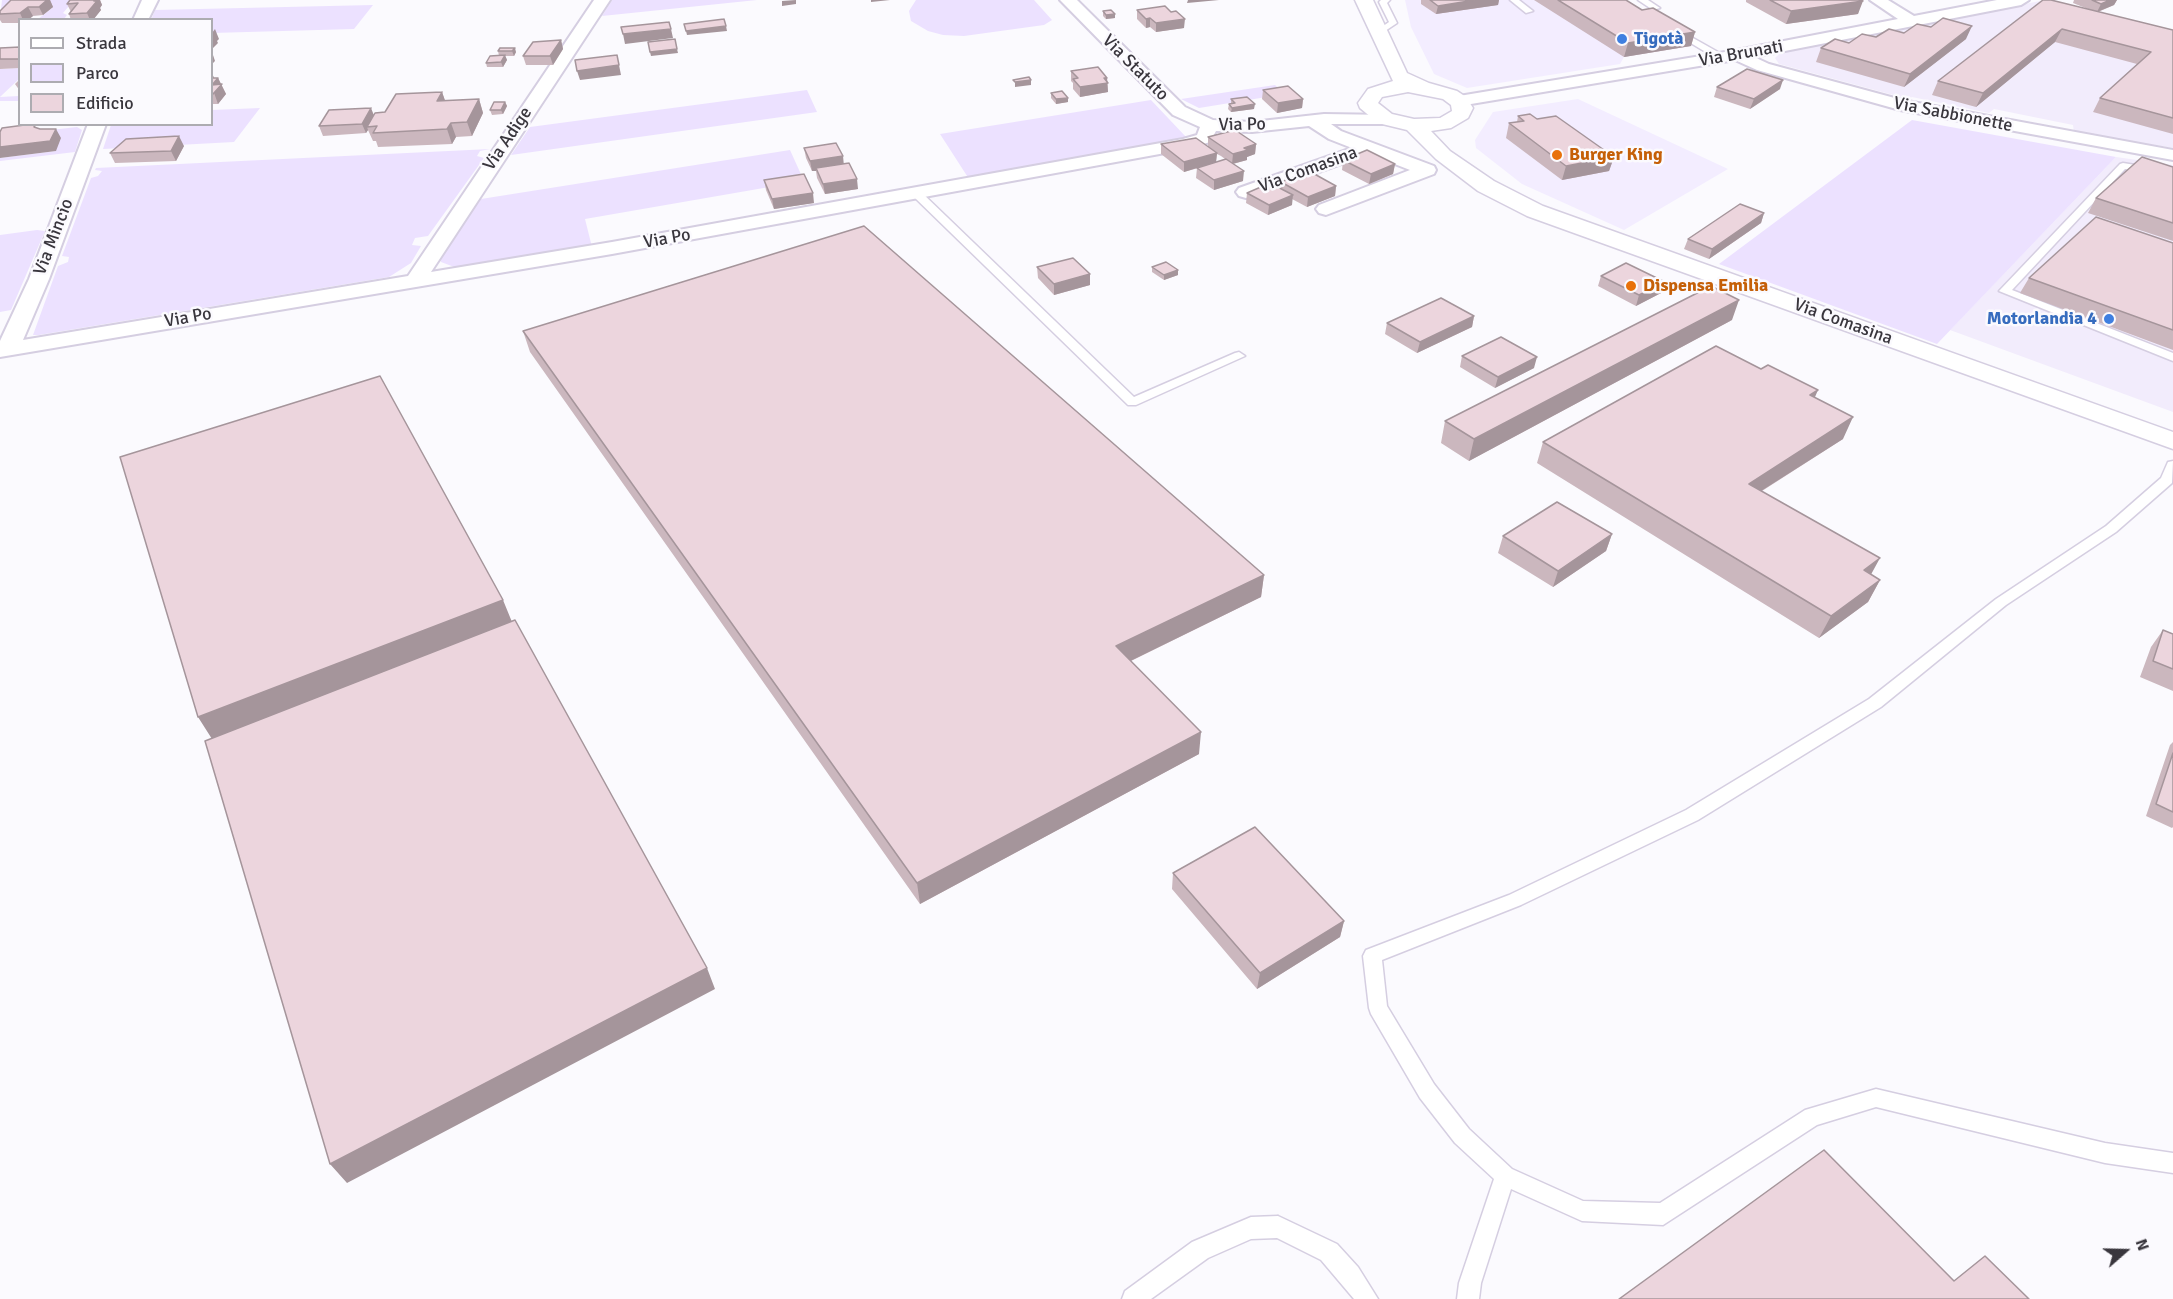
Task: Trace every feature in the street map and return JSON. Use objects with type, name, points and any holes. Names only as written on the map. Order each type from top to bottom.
[{"type":"main road","points":[[1364,0],[1379,33],[1396,82]]},
{"type":"main road","points":[[1396,82],[1450,95],[1459,101],[1463,108],[1461,114],[1455,120],[1424,130],[1385,119],[1370,108],[1368,103],[1375,93],[1396,82]]},
{"type":"main road","name":"Via Comasina","points":[[1424,130],[1443,155],[1472,177],[1535,211],[2173,441]]},
{"type":"street","points":[[141,18],[150,0]]},
{"type":"street","name":"Via Adige","points":[[416,280],[434,249],[602,0]]},
{"type":"street","name":"Via Statuto","points":[[1068,0],[1174,107],[1191,118],[1210,125]]},
{"type":"street","points":[[1878,0],[1913,22]]},
{"type":"street","name":"Via Brunati","points":[[1459,101],[1729,57],[2021,0]]},
{"type":"street","name":"Via Sabbionette","points":[[1729,57],[1900,105],[2173,155]]},
{"type":"street","name":"Via Po","points":[[1319,120],[1368,103]]},
{"type":"street","name":"Via Po","points":[[4,349],[612,248],[1187,144],[1204,138],[1210,125],[1252,126],[1319,120],[1385,119]]},
{"type":"street","name":"Via Comasina","points":[[1319,120],[1335,135],[1427,170],[1326,209]]},
{"type":"street","name":"Via Mincio","points":[[4,349],[39,279],[96,126]]},
{"type":"street","name":"Via Comasina","points":[[1246,192],[1369,148]]},
{"type":"lane","points":[[1379,33],[1393,23],[1383,2],[1386,0]]},
{"type":"lane","points":[[1514,0],[1529,11]]},
{"type":"lane","points":[[1639,3],[1655,13]]},
{"type":"lane","points":[[1672,28],[1729,57]]},
{"type":"lane","points":[[2173,174],[2123,166],[2079,220],[2005,291],[2173,357]]},
{"type":"lane","points":[[917,194],[1132,402],[1239,356]]},
{"type":"lane","points":[[2171,476],[2111,529],[2001,602],[1875,703],[1692,816],[1515,900],[1372,956],[1378,1008],[1427,1090],[1462,1136],[1505,1176],[1582,1211],[1663,1214],[1812,1117],[1876,1098],[2105,1153],[2173,1163]]},
{"type":"lane","points":[[1468,1299],[1470,1283],[1505,1176]]},
{"type":"lane","points":[[1133,1299],[1200,1250],[1251,1228],[1278,1227],[1329,1252],[1350,1275],[1367,1299]]},
{"type":"shaded area","points":[[1405,0],[1615,0],[1691,46],[1624,57],[1620,64],[1467,88],[1434,74],[1411,27]]},
{"type":"shaded area","points":[[2040,1],[2173,32],[2173,148],[2074,132],[2073,125],[1994,109],[1989,113],[1912,97],[1908,99],[1779,64],[1775,58],[1780,53]]},
{"type":"shaded area","points":[[1578,99],[1728,169],[1624,230],[1522,184],[1476,148],[1475,140],[1493,112]]},
{"type":"shaded area","points":[[2116,157],[2173,165],[2173,412],[1950,330]]},
{"type":"green space","points":[[2,0],[83,0],[69,6],[63,13],[67,15],[65,18],[39,18],[52,8],[0,19]]},
{"type":"green space","points":[[612,0],[757,0],[602,16]]},
{"type":"green space","points":[[916,0],[1034,0],[1052,20],[1044,25],[964,36],[943,35],[928,31],[911,21],[909,11]]},
{"type":"green space","points":[[373,5],[354,29],[213,33],[213,18],[152,18],[155,10]]},
{"type":"green space","points":[[18,68],[18,80],[0,97],[0,69]]},
{"type":"green space","points":[[1275,85],[1285,94],[1199,108],[1181,99]]},
{"type":"green space","points":[[807,90],[817,112],[511,155],[530,127]]},
{"type":"green space","points":[[18,96],[18,101],[0,101],[0,97]]},
{"type":"green space","points":[[1151,100],[1187,138],[969,179],[940,134]]},
{"type":"green space","points":[[260,108],[234,142],[103,149],[111,126],[213,126],[213,110]]},
{"type":"green space","points":[[1912,120],[2116,157],[1937,344],[1719,264]]},
{"type":"green space","points":[[77,127],[82,130],[75,152],[0,161],[0,158],[56,151],[6,135]]},
{"type":"green space","points":[[490,149],[480,151],[477,156],[484,158],[428,236],[415,238],[412,245],[421,246],[411,263],[389,277],[33,335],[58,266],[68,262],[69,257],[62,256],[91,178],[98,176],[102,171],[95,170],[96,168]]},
{"type":"green space","points":[[790,150],[804,181],[585,219],[592,247],[457,268],[441,262],[440,259],[481,199]]},
{"type":"green space","points":[[45,231],[11,310],[0,312],[0,235]]},
{"type":"building","points":[[11,0],[47,0],[39,7],[28,7],[20,13],[0,14],[0,11]]},
{"type":"building","points":[[70,0],[97,1],[87,13],[69,14],[78,3],[67,4]]},
{"type":"building","points":[[1430,0],[1475,0],[1438,6]]},
{"type":"building","points":[[1558,0],[1626,0],[1642,10],[1653,8],[1695,32],[1628,43]]},
{"type":"building","points":[[1770,0],[1861,0],[1863,1],[1791,11]]},
{"type":"building","points":[[2043,0],[2173,30],[2173,118],[2100,98],[2151,52],[2062,29],[1983,93],[1938,81]]},
{"type":"building","points":[[2092,0],[2110,0],[2101,4]]},
{"type":"building","points":[[1165,6],[1171,12],[1176,11],[1185,19],[1156,23],[1150,18],[1146,19],[1137,10]]},
{"type":"building","points":[[1111,10],[1115,14],[1106,15],[1103,11]]},
{"type":"building","points":[[1943,18],[1972,26],[1910,74],[1821,48],[1835,39],[1849,43],[1862,34],[1876,37],[1889,29],[1904,33],[1917,24],[1931,27]]},
{"type":"building","points":[[724,19],[726,26],[686,31],[684,24]]},
{"type":"building","points":[[669,22],[671,29],[623,34],[621,27]]},
{"type":"building","points":[[675,39],[677,49],[650,52],[648,42]]},
{"type":"building","points":[[561,40],[550,56],[523,56],[533,42]]},
{"type":"building","points":[[18,47],[18,59],[0,59],[0,48]]},
{"type":"building","points":[[500,48],[515,48],[512,51],[498,51]]},
{"type":"building","points":[[505,55],[501,62],[486,63],[490,56]]},
{"type":"building","points":[[617,55],[619,65],[577,71],[575,60]]},
{"type":"building","points":[[1098,67],[1107,78],[1104,78],[1108,83],[1080,87],[1073,79],[1078,78],[1071,71]]},
{"type":"building","points":[[1747,69],[1783,80],[1754,99],[1717,87]]},
{"type":"building","points":[[1029,77],[1031,80],[1015,82],[1013,80]]},
{"type":"building","points":[[222,84],[213,94],[213,85]]},
{"type":"building","points":[[1288,86],[1303,99],[1278,103],[1263,90]]},
{"type":"building","points":[[1062,91],[1068,98],[1056,99],[1051,93]]},
{"type":"building","points":[[442,92],[437,101],[479,99],[467,122],[451,123],[447,129],[373,133],[377,126],[367,127],[375,113],[385,112],[396,94]]},
{"type":"building","points":[[1247,97],[1255,104],[1232,108],[1229,104],[1235,103],[1231,99]]},
{"type":"building","points":[[494,102],[505,102],[501,110],[490,110]]},
{"type":"building","points":[[371,108],[362,124],[319,126],[329,110]]},
{"type":"building","points":[[1530,114],[1537,119],[1556,116],[1614,157],[1566,166],[1509,123],[1524,121],[1518,116]]},
{"type":"building","points":[[35,126],[40,129],[56,129],[50,141],[0,147],[2,128]]},
{"type":"building","points":[[1235,130],[1256,144],[1244,148],[1248,150],[1233,154],[1208,137]]},
{"type":"building","points":[[179,136],[171,151],[110,153],[126,139]]},
{"type":"building","points":[[1196,138],[1217,153],[1184,162],[1161,144]]},
{"type":"building","points":[[836,143],[843,156],[810,161],[804,148]]},
{"type":"building","points":[[1367,150],[1395,164],[1371,174],[1343,160]]},
{"type":"building","points":[[2142,157],[2173,167],[2173,223],[2096,198]]},
{"type":"building","points":[[1226,159],[1244,171],[1214,180],[1197,168]]},
{"type":"building","points":[[849,163],[857,179],[823,184],[816,168]]},
{"type":"building","points":[[1309,171],[1336,186],[1308,197],[1281,182]]},
{"type":"building","points":[[804,174],[813,193],[772,199],[764,180]]},
{"type":"building","points":[[1270,183],[1293,195],[1269,205],[1247,193]]},
{"type":"building","points":[[1740,204],[1764,213],[1712,249],[1688,239]]},
{"type":"building","points":[[2096,217],[2173,243],[2173,330],[2029,278]]},
{"type":"building","points":[[864,226],[1264,575],[1116,646],[1201,732],[917,883],[523,331]]},
{"type":"building","points":[[1073,258],[1090,274],[1054,284],[1037,267]]},
{"type":"building","points":[[1166,262],[1178,270],[1164,275],[1152,267]]},
{"type":"building","points":[[1626,263],[1665,282],[1639,295],[1601,276]]},
{"type":"building","points":[[1711,286],[1739,300],[1474,439],[1445,421]]},
{"type":"building","points":[[1441,298],[1474,316],[1420,342],[1387,323]]},
{"type":"building","points":[[1501,337],[1537,357],[1498,377],[1462,356]]},
{"type":"building","points":[[1716,346],[1761,369],[1768,365],[1818,390],[1810,395],[1853,417],[1749,484],[1880,558],[1864,570],[1880,580],[1831,616],[1543,442]]},
{"type":"building","points":[[380,376],[503,600],[198,717],[120,457]]},
{"type":"building","points":[[1557,502],[1612,534],[1558,571],[1503,536]]},
{"type":"building","points":[[515,620],[707,968],[330,1164],[205,741]]},
{"type":"building","points":[[2163,630],[2173,634],[2173,669],[2153,661]]},
{"type":"building","points":[[2173,753],[2173,812],[2156,804]]},
{"type":"building","points":[[1255,827],[1344,921],[1260,973],[1173,873]]},
{"type":"building","points":[[1824,1150],[1954,1281],[1985,1256],[2029,1299],[1619,1299]]},
{"type":"place","name":"Tigotà","points":[[1622,39]]},
{"type":"place","name":"Burger King","points":[[1557,155]]},
{"type":"place","name":"Dispensa Emilia","points":[[1631,286]]},
{"type":"place","name":"Motorlandia 4","points":[[2109,319]]}]
